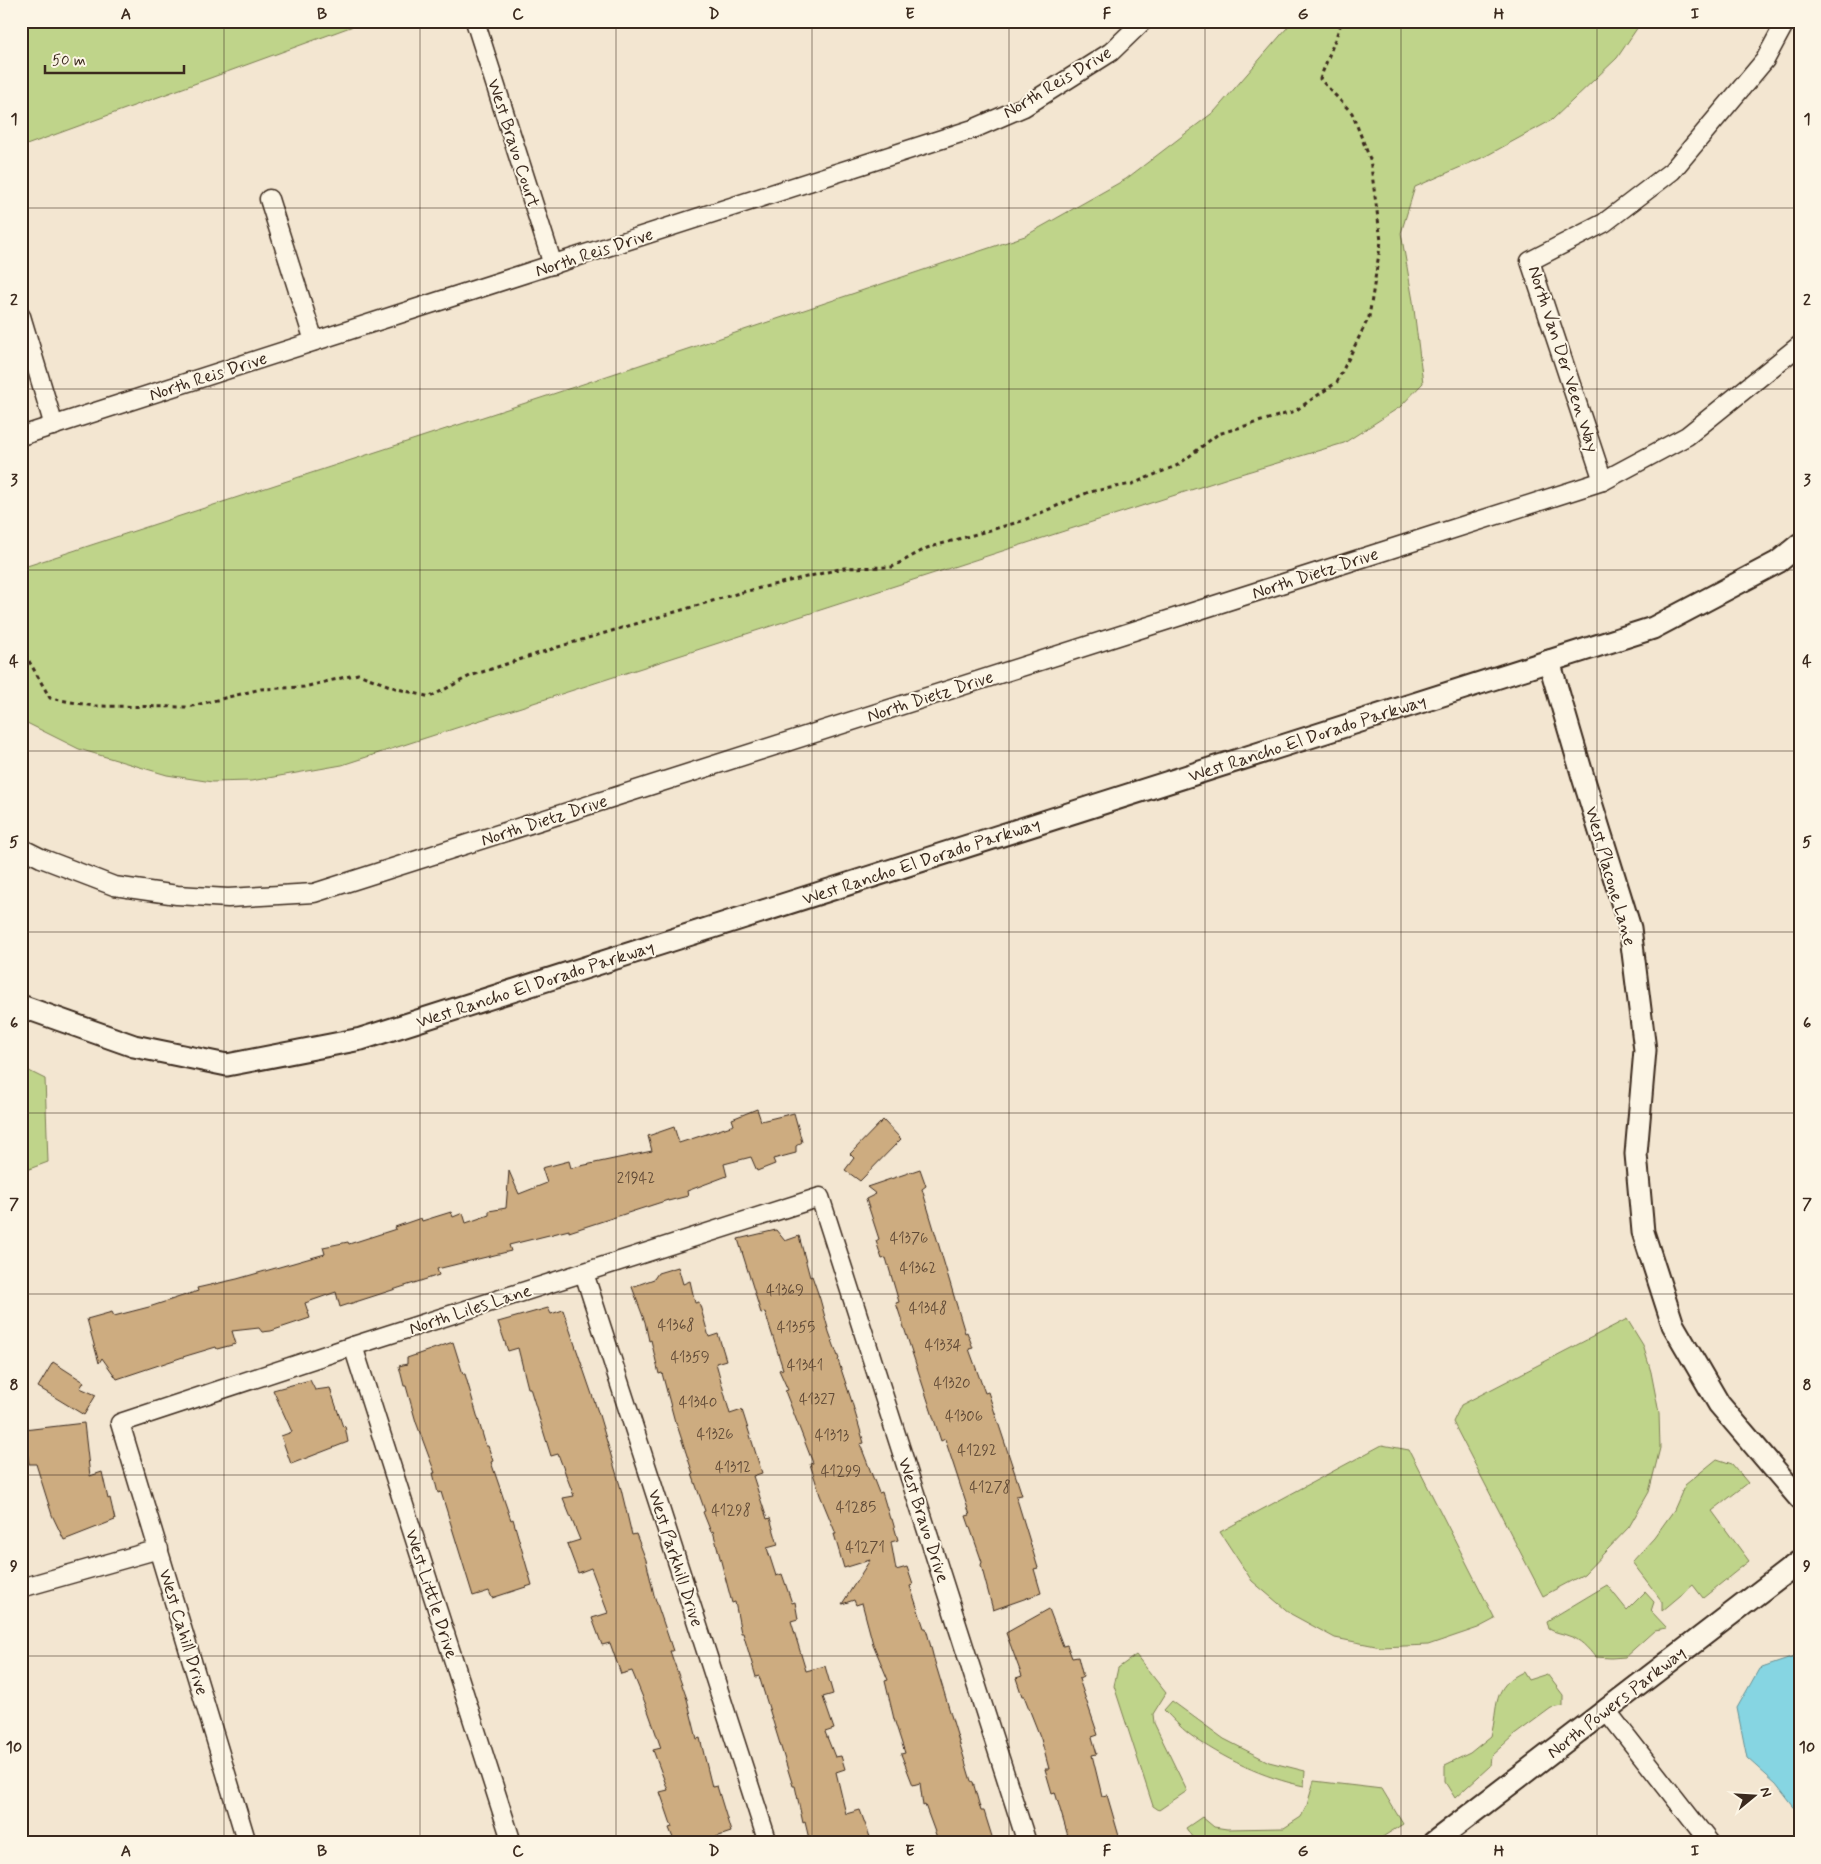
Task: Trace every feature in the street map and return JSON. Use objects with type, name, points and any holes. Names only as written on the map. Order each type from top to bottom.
[{"type":"street","name":"West Bravo Court","points":[[475,21],[553,265]]},
{"type":"street","name":"North Reis Drive","points":[[21,436],[973,129],[1024,107],[1111,52],[1143,21]]},
{"type":"street","name":"North Van Der Veen Way","points":[[1603,481],[1530,261],[1604,223],[1672,171],[1765,60],[1786,21]]},
{"type":"street","points":[[270,199],[314,341]]},
{"type":"street","points":[[21,316],[54,426]]},
{"type":"street","name":"North Dietz Drive","points":[[21,848],[41,858],[114,886],[158,893],[228,898],[314,894],[1603,481],[1687,436],[1800,345]]},
{"type":"street","name":"West Rancho El Dorado Parkway","points":[[21,1006],[134,1046],[226,1065],[361,1040],[1653,628],[1778,562],[1800,544]]},
{"type":"street","name":"West Placone Lane","points":[[1549,661],[1630,928],[1645,1050],[1636,1154],[1643,1232],[1673,1325],[1719,1404],[1800,1499]]},
{"type":"street","name":"North Liles Lane","points":[[120,1422],[820,1197]]},
{"type":"street","name":"West Bravo Drive","points":[[820,1197],[1027,1843]]},
{"type":"street","name":"West Parkhill Drive","points":[[584,1273],[768,1843]]},
{"type":"street","name":"West Little Drive","points":[[353,1346],[512,1843]]},
{"type":"street","name":"West Cahill Drive","points":[[120,1422],[247,1843]]},
{"type":"street","points":[[21,1588],[159,1549]]},
{"type":"street","name":"North Powers Parkway","points":[[1432,1843],[1800,1561]]},
{"type":"street","points":[[1606,1710],[1706,1841]]},
{"type":"path","points":[[21,647],[50,698],[94,706],[188,707],[262,689],[304,687],[358,674],[398,689],[430,697],[470,676],[558,647],[739,593],[844,568],[892,567],[927,548],[1022,521],[1089,492],[1132,484],[1178,465],[1218,434],[1295,411],[1337,382],[1369,317],[1382,241],[1370,159],[1352,113],[1320,79],[1342,21]]},
{"type":"green space","points":[[21,21],[351,21],[353,26],[21,147]]},
{"type":"green space","points":[[1293,21],[1642,21],[1617,58],[1552,120],[1486,156],[1415,187],[1401,233],[1413,301],[1423,383],[1400,407],[1344,443],[1234,476],[342,765],[251,781],[212,782],[167,775],[79,749],[21,720],[21,568],[550,395],[1025,236],[1126,179],[1215,111]]},
{"type":"green space","points":[[21,1067],[45,1079],[48,1162],[21,1172]]},
{"type":"green space","points":[[1627,1319],[1643,1345],[1651,1372],[1659,1413],[1660,1448],[1649,1492],[1629,1527],[1584,1574],[1543,1596],[1453,1422],[1461,1405]]},
{"type":"green space","points":[[1382,1445],[1409,1450],[1495,1619],[1478,1628],[1428,1645],[1381,1647],[1335,1638],[1291,1614],[1252,1581],[1220,1532]]},
{"type":"green space","points":[[1717,1459],[1732,1464],[1748,1483],[1712,1511],[1749,1561],[1703,1598],[1693,1585],[1662,1611],[1662,1601],[1632,1562],[1654,1538],[1674,1510],[1685,1485]]},
{"type":"green space","points":[[1607,1585],[1627,1610],[1645,1592],[1654,1602],[1651,1611],[1667,1628],[1655,1630],[1625,1657],[1595,1657],[1577,1639],[1549,1629],[1547,1621]]},
{"type":"green space","points":[[1136,1655],[1166,1693],[1153,1714],[1154,1723],[1187,1791],[1159,1810],[1153,1806],[1114,1686],[1118,1668]]},
{"type":"green space","points":[[1523,1672],[1528,1680],[1547,1674],[1563,1695],[1563,1706],[1551,1708],[1513,1736],[1491,1756],[1490,1766],[1455,1798],[1445,1782],[1445,1765],[1470,1753],[1491,1736],[1501,1691],[1506,1684]]},
{"type":"green space","points":[[1172,1701],[1224,1739],[1269,1762],[1305,1771],[1304,1786],[1274,1778],[1244,1766],[1202,1743],[1164,1710]]},
{"type":"green space","points":[[1314,1781],[1382,1789],[1403,1824],[1373,1843],[1196,1843],[1186,1828],[1202,1817],[1214,1827],[1227,1829],[1284,1828],[1301,1817],[1307,1805]]},
{"type":"water","points":[[1800,1655],[1800,1815],[1776,1784],[1747,1758],[1737,1708],[1759,1669]]},
{"type":"building","points":[[757,1109],[761,1121],[794,1113],[802,1142],[796,1146],[796,1153],[773,1159],[775,1164],[757,1171],[751,1157],[724,1164],[727,1176],[687,1191],[688,1196],[668,1200],[569,1232],[569,1230],[509,1245],[511,1251],[437,1269],[439,1275],[340,1307],[336,1292],[305,1303],[310,1318],[271,1331],[262,1332],[259,1328],[232,1331],[236,1344],[217,1349],[216,1347],[117,1379],[102,1358],[99,1363],[87,1319],[112,1312],[114,1316],[149,1307],[198,1291],[197,1288],[237,1279],[325,1254],[323,1247],[348,1242],[349,1244],[396,1229],[395,1227],[421,1218],[422,1221],[451,1212],[453,1217],[463,1213],[466,1223],[489,1215],[489,1211],[506,1208],[509,1171],[519,1194],[547,1183],[542,1168],[569,1161],[571,1168],[652,1151],[648,1136],[674,1127],[679,1143],[734,1125],[732,1119]]},
{"type":"building","points":[[883,1120],[901,1139],[860,1181],[845,1170],[854,1158],[850,1154]]},
{"type":"building","points":[[920,1169],[926,1186],[922,1189],[965,1333],[967,1332],[973,1348],[969,1349],[985,1393],[988,1392],[1022,1495],[1016,1496],[1038,1568],[1034,1569],[1041,1593],[993,1610],[981,1565],[982,1562],[966,1516],[970,1515],[945,1439],[941,1441],[896,1303],[899,1302],[886,1258],[882,1259],[876,1241],[879,1239],[866,1199],[876,1194],[867,1187]]},
{"type":"building","points":[[776,1230],[785,1241],[799,1236],[810,1277],[812,1276],[820,1299],[864,1443],[860,1444],[879,1493],[882,1492],[890,1519],[892,1519],[898,1540],[891,1542],[896,1570],[907,1567],[913,1585],[910,1586],[924,1628],[926,1628],[971,1781],[973,1782],[981,1811],[984,1811],[994,1843],[939,1843],[925,1805],[923,1806],[920,1783],[913,1785],[901,1754],[905,1753],[885,1681],[888,1680],[873,1644],[862,1603],[856,1605],[854,1600],[842,1604],[870,1560],[844,1568],[834,1534],[836,1534],[810,1464],[813,1463],[785,1391],[788,1390],[779,1370],[783,1369],[765,1312],[761,1313],[738,1239]]},
{"type":"building","points":[[678,1267],[683,1284],[690,1281],[695,1303],[699,1302],[709,1337],[718,1334],[726,1360],[716,1363],[730,1414],[742,1410],[762,1473],[753,1476],[767,1519],[770,1518],[778,1545],[767,1548],[776,1576],[782,1574],[792,1603],[795,1602],[798,1619],[791,1621],[806,1671],[825,1666],[833,1694],[823,1697],[834,1729],[825,1732],[835,1757],[841,1756],[845,1769],[836,1772],[846,1814],[860,1810],[870,1837],[849,1843],[810,1843],[805,1822],[803,1823],[795,1786],[793,1786],[759,1676],[756,1677],[743,1633],[741,1633],[735,1602],[732,1603],[713,1531],[711,1532],[703,1512],[705,1511],[675,1422],[662,1373],[659,1374],[651,1340],[649,1341],[645,1322],[632,1287],[654,1279],[658,1273]]},
{"type":"building","points":[[548,1308],[551,1314],[563,1310],[599,1415],[621,1489],[632,1535],[636,1534],[646,1560],[654,1595],[673,1651],[670,1651],[687,1699],[697,1739],[700,1738],[712,1787],[717,1786],[731,1832],[716,1837],[717,1843],[675,1843],[669,1828],[672,1827],[660,1792],[668,1790],[653,1750],[661,1748],[646,1705],[632,1671],[621,1674],[610,1643],[602,1645],[592,1618],[608,1613],[591,1568],[578,1573],[567,1544],[580,1540],[563,1498],[574,1496],[558,1454],[551,1456],[530,1388],[528,1388],[518,1348],[508,1351],[498,1322]]},
{"type":"building","points":[[453,1342],[463,1374],[465,1374],[486,1446],[488,1446],[493,1461],[491,1462],[511,1520],[513,1519],[532,1585],[492,1598],[489,1591],[473,1596],[441,1492],[438,1493],[433,1473],[435,1473],[416,1422],[399,1366],[407,1364],[407,1358]]},
{"type":"building","points":[[53,1362],[84,1382],[80,1388],[96,1395],[84,1415],[38,1387]]},
{"type":"building","points":[[310,1380],[315,1390],[330,1388],[343,1427],[345,1426],[348,1442],[291,1464],[281,1436],[292,1432],[273,1390]]},
{"type":"building","points":[[84,1423],[90,1476],[102,1472],[115,1520],[64,1540],[52,1515],[36,1464],[29,1464],[24,1430]]},
{"type":"building","points":[[1049,1609],[1063,1646],[1067,1645],[1072,1658],[1078,1657],[1083,1677],[1079,1679],[1098,1735],[1092,1737],[1097,1754],[1092,1755],[1102,1796],[1107,1795],[1121,1843],[1070,1843],[1055,1792],[1052,1793],[1045,1769],[1049,1769],[1041,1739],[1016,1678],[1022,1676],[1006,1633]]}]
